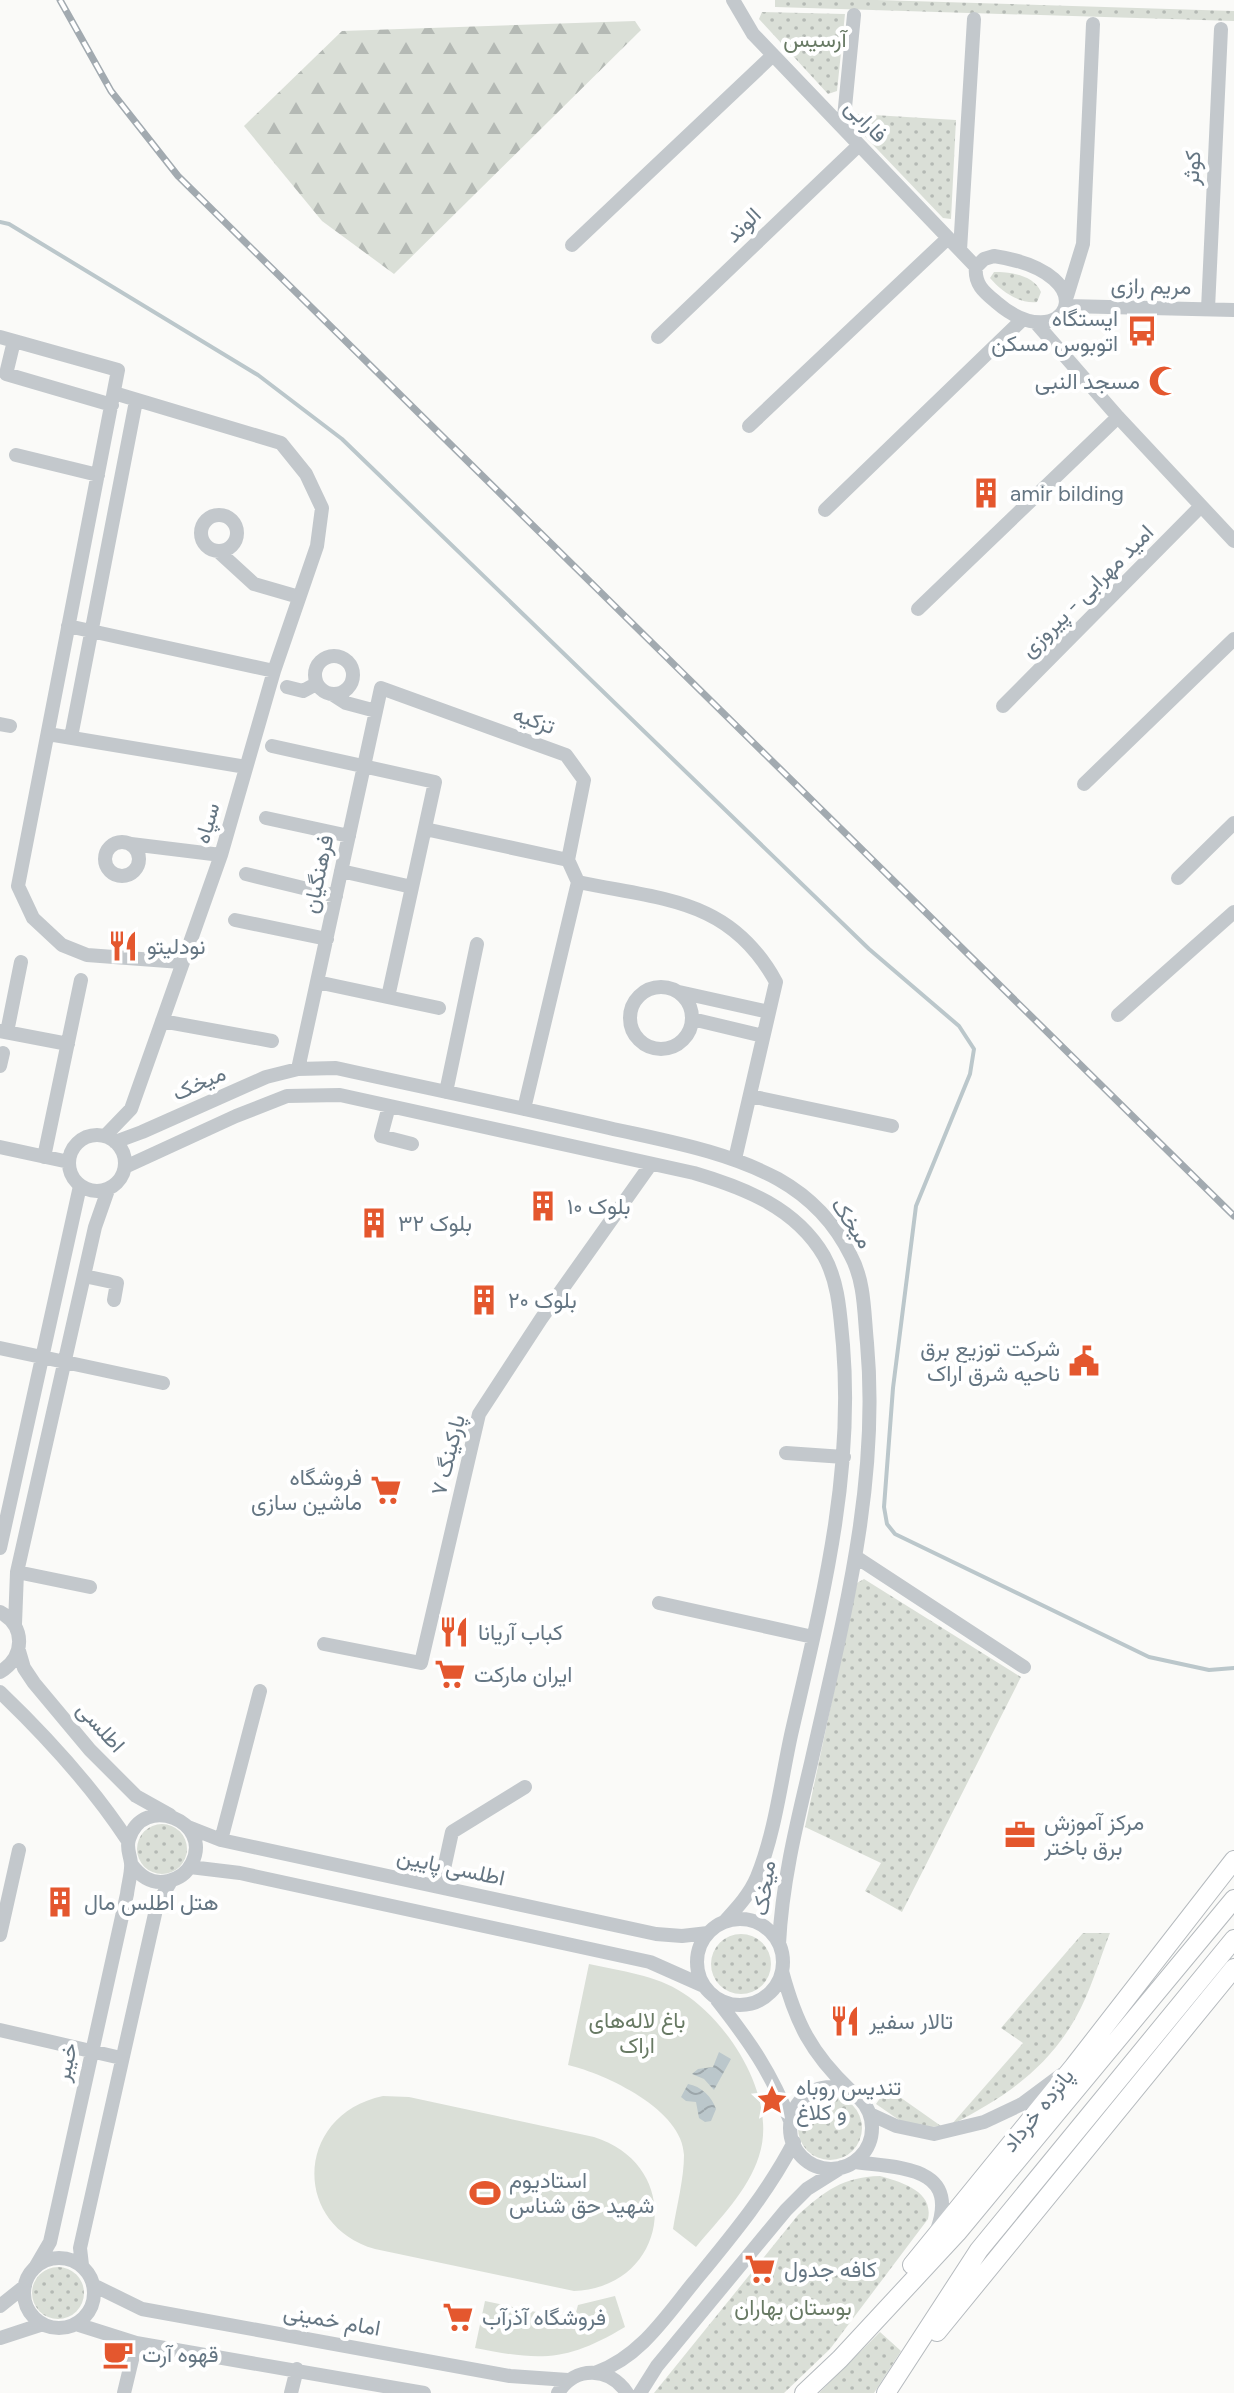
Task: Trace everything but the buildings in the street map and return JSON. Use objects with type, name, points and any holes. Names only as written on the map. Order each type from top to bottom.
[{"type":"main road","name":"پانزده خرداد","points":[[840,2359],[1234,1860]]},
{"type":"main road","name":"پانزده خرداد","points":[[804,2393],[840,2359],[957,2233],[1234,1899]]},
{"type":"main road","name":"پانزده خرداد","points":[[887,2393],[979,2250],[1234,1939]]},
{"type":"main road","name":"پانزده خرداد","points":[[887,2393],[1234,1968]]},
{"type":"street","name":"فارابی","points":[[733,0],[745,23],[773,55],[976,267],[975,278],[981,289],[999,305],[1030,321]]},
{"type":"street","points":[[843,128],[854,15]]},
{"type":"street","points":[[960,250],[974,19]]},
{"type":"street","points":[[825,510],[1030,321],[1056,319],[1067,301],[1083,244],[1093,24]]},
{"type":"street","name":"کوثر","points":[[1208,309],[1221,29]]},
{"type":"street","points":[[572,245],[773,55]]},
{"type":"street","name":"الوند","points":[[658,337],[859,145]]},
{"type":"street","points":[[749,426],[948,238]]},
{"type":"street","points":[[976,267],[984,259],[994,256],[1027,264],[1055,278],[1067,301]]},
{"type":"street","name":"مریم رازی","points":[[1067,301],[1234,310]]},
{"type":"street","points":[[1030,321],[1234,541]]},
{"type":"street","points":[[71,737],[136,401],[113,399],[6,374],[7,339],[118,370],[113,399],[18,886],[33,918],[62,945],[87,955],[181,962]]},
{"type":"street","name":"سپاه","points":[[110,1139],[131,1109],[221,855],[274,671],[317,546],[322,508],[306,474],[281,443],[136,401]]},
{"type":"street","points":[[918,609],[1118,417]]},
{"type":"street","points":[[16,455],[98,475]]},
{"type":"street","name":"امید مهرابی - پیروزی","points":[[1003,706],[1201,506]]},
{"type":"street","points":[[219,552],[254,584],[299,597]]},
{"type":"street","points":[[68,626],[274,671]]},
{"type":"street","points":[[1084,784],[1234,639]]},
{"type":"street","points":[[332,694],[344,691],[352,681],[352,668],[345,658],[332,655],[321,660],[315,671],[316,684],[346,703],[376,711]]},
{"type":"street","points":[[287,687],[303,691],[316,684]]},
{"type":"street","name":"فرهنگیان","points":[[298,1069],[381,688]]},
{"type":"street","name":"تزکیه","points":[[381,688],[566,755],[584,780],[568,860]]},
{"type":"street","points":[[48,734],[246,767]]},
{"type":"street","points":[[272,746],[435,782],[388,997]]},
{"type":"street","points":[[266,818],[349,836]]},
{"type":"street","points":[[1178,878],[1234,823]]},
{"type":"street","points":[[425,829],[568,860],[578,882],[524,1109]]},
{"type":"street","points":[[131,844],[221,855]]},
{"type":"street","points":[[341,871],[412,887]]},
{"type":"street","points":[[246,874],[336,896]]},
{"type":"street","points":[[578,882],[699,908],[736,929],[763,959],[776,982],[735,1159]]},
{"type":"street","points":[[1118,1015],[1234,912]]},
{"type":"street","points":[[235,920],[327,939]]},
{"type":"street","points":[[446,1092],[477,944]]},
{"type":"street","points":[[21,962],[3,1031],[68,1044]]},
{"type":"street","points":[[44,1157],[81,980]]},
{"type":"street","points":[[317,982],[439,1008]]},
{"type":"street","points":[[678,992],[691,1008],[692,1019],[686,1038],[669,1048],[649,1047],[634,1034],[630,1015],[639,996],[658,987],[769,1012]]},
{"type":"street","points":[[692,1019],[763,1036]]},
{"type":"street","points":[[162,1021],[272,1041]]},
{"type":"street","name":"میخک","points":[[110,1139],[155,1127],[266,1077],[298,1069],[336,1068],[735,1159],[780,1180],[820,1210],[853,1258],[862,1288],[870,1429],[866,1491],[856,1557],[794,1834],[781,1910],[779,1944]]},
{"type":"street","name":"میخک","points":[[125,1167],[244,1112],[287,1096],[340,1095],[651,1164],[736,1186],[768,1201],[802,1229],[824,1257],[837,1292],[841,1329],[844,1457],[834,1545],[772,1822],[757,1877],[725,1921]]},
{"type":"street","points":[[750,1096],[892,1126]]},
{"type":"street","points":[[389,1106],[381,1136],[412,1144]]},
{"type":"street","points":[[15,1624],[13,1606],[17,1572],[95,1227],[108,1190],[119,1181],[125,1167],[122,1151],[110,1139],[85,1138],[71,1152],[71,1175],[80,1186],[93,1191],[108,1190]]},
{"type":"street","points":[[0,1147],[69,1162]]},
{"type":"street","name":"پارکینگ ۷","points":[[324,1644],[421,1663],[479,1414],[541,1319],[651,1164]]},
{"type":"street","points":[[0,1548],[80,1186]]},
{"type":"street","points":[[84,1276],[117,1283],[114,1300]]},
{"type":"street","points":[[0,1348],[163,1383]]},
{"type":"street","points":[[786,1453],[844,1457]]},
{"type":"street","points":[[856,1557],[1024,1667]]},
{"type":"street","points":[[17,1572],[90,1587]]},
{"type":"street","points":[[659,1603],[813,1637]]},
{"type":"street","points":[[0,1612],[15,1624]]},
{"type":"street","name":"اطلسی","points":[[15,1624],[24,1668],[34,1683],[90,1750],[136,1796],[171,1815]]},
{"type":"street","points":[[0,1672],[9,1667],[19,1651]]},
{"type":"street","points":[[221,1840],[260,1691]]},
{"type":"street","points":[[0,1692],[72,1767],[102,1802],[128,1841]]},
{"type":"street","points":[[440,1887],[452,1832],[525,1787]]},
{"type":"street","points":[[0,2338],[43,2324],[65,2328],[76,2324],[91,2307],[93,2285],[82,2265],[80,2248],[121,2058],[157,1905],[171,1881],[190,1867],[196,1846],[188,1827],[171,1815],[160,1814],[139,1822],[128,1841],[127,1852],[131,1864],[148,1880],[171,1881]]},
{"type":"street","name":"اطلسی پایین","points":[[188,1827],[221,1840],[656,1934],[682,1936],[708,1933]]},
{"type":"street","points":[[0,1935],[19,1850]]},
{"type":"street","name":"خیبر","points":[[36,2266],[50,2242],[131,1864]]},
{"type":"street","points":[[190,1867],[240,1873],[650,1962],[709,1991],[727,2003],[741,2005],[767,1995],[782,1971],[783,1957],[779,1944],[762,1924],[751,1919],[725,1921],[708,1933],[700,1945],[698,1973],[709,1991],[740,2029],[775,2082],[791,2123],[794,2142],[805,2159],[829,2169],[848,2164],[911,2170],[931,2179],[943,2194],[943,2214],[935,2236]]},
{"type":"street","points":[[472,1924],[477,1896]]},
{"type":"street","points":[[640,2393],[657,2366],[786,2210],[807,2189],[864,2152],[870,2141],[870,2114],[864,2102],[831,2072],[800,2029],[782,1971]]},
{"type":"street","points":[[0,2030],[121,2058]]},
{"type":"street","points":[[870,2114],[896,2126],[934,2134],[984,2122],[1022,2104],[1074,2066]]},
{"type":"street","points":[[791,2123],[795,2109],[814,2090],[841,2087],[854,2093]]},
{"type":"street","name":"امام خمینی","points":[[93,2285],[142,2309],[510,2376],[568,2380],[616,2366],[642,2344],[759,2203],[794,2142]]},
{"type":"street","points":[[0,2306],[25,2286],[36,2266],[47,2260],[58,2258],[82,2265]]},
{"type":"street","points":[[25,2286],[28,2309],[43,2324]]},
{"type":"street","points":[[76,2324],[136,2343],[424,2393]]},
{"type":"street","points":[[124,2393],[136,2343]]},
{"type":"street","points":[[291,2393],[297,2369]]},
{"type":"street","points":[[597,2372],[618,2382],[627,2393]]},
{"type":"street","points":[[558,2393],[568,2380]]},
{"type":"green space","points":[[775,0],[877,0],[1234,11],[1234,21],[775,7]]},
{"type":"green space","name":"آرسیس","points":[[762,12],[845,14],[837,91],[828,94],[759,19]]},
{"type":"green space","points":[[635,21],[641,30],[394,274],[322,221],[244,126],[342,31]]},
{"type":"green space","points":[[857,114],[956,120],[951,219],[943,218],[856,127]]},
{"type":"green space","points":[[994,272],[1028,278],[1041,292],[1037,302],[1017,299],[1005,292],[990,278]]},
{"type":"green space","points":[[864,1579],[1021,1677],[902,1912],[865,1891],[881,1863],[805,1827],[857,1583]]},
{"type":"green space","points":[[162,1824],[180,1831],[187,1849],[180,1867],[162,1874],[144,1867],[137,1849],[144,1831]]},
{"type":"green space","points":[[1083,1933],[1110,1933],[1085,1999],[1063,2037],[1021,2081],[951,2125],[1023,2043],[1001,2028]]},
{"type":"green space","points":[[741,1934],[753,1936],[762,1943],[769,1952],[769,1976],[762,1985],[753,1992],[741,1994],[729,1992],[720,1985],[713,1976],[711,1964],[713,1952],[720,1943],[729,1936]]},
{"type":"green space","name":"باغ لاله‌های اراک","points":[[589,1964],[650,1978],[673,1987],[701,2006],[733,2043],[756,2087],[763,2134],[759,2156],[740,2193],[696,2247],[673,2229],[684,2155],[671,2123],[640,2096],[602,2077],[568,2065]]},
{"type":"green space","points":[[887,2088],[941,2126],[912,2129],[876,2104]]},
{"type":"green space","name":"استادیوم شهید حق شناس","points":[[383,2096],[409,2097],[594,2137],[623,2152],[643,2173],[653,2197],[654,2223],[646,2248],[630,2269],[606,2284],[574,2291],[375,2249],[347,2236],[328,2217],[317,2194],[314,2170],[320,2146],[333,2124],[354,2107]]},
{"type":"green space","points":[[830,2096],[853,2105],[862,2128],[853,2151],[830,2160],[807,2151],[798,2128],[807,2105]]},
{"type":"green space","name":"بوستان بهاران","points":[[880,2176],[906,2185],[921,2195],[929,2209],[928,2219],[830,2349],[784,2393],[654,2393],[798,2215],[844,2182]]},
{"type":"green space","points":[[58,2267],[76,2275],[84,2293],[76,2311],[58,2319],[40,2311],[32,2293],[40,2275]]},
{"type":"green space","points":[[615,2296],[625,2327],[586,2347],[553,2356],[518,2355],[475,2348],[485,2301],[574,2320],[578,2305]]},
{"type":"green space","points":[[880,2332],[901,2351],[874,2393],[819,2393]]},
{"type":"water","points":[[719,2052],[731,2059],[714,2090],[704,2079],[692,2074],[698,2069],[713,2067]]},
{"type":"water","points":[[688,2084],[702,2090],[712,2100],[716,2109],[711,2121],[705,2122],[699,2118],[696,2102],[681,2097]]},
{"type":"waterway","points":[[0,222],[9,224],[258,375],[342,439],[869,949],[959,1026],[974,1049],[970,1074],[916,1206],[893,1388],[884,1507],[887,1524],[895,1534],[1149,1657],[1209,1670],[1234,1668]]},
{"type":"railway","points":[[60,0],[111,91],[178,176],[1234,1216]]},
{"type":"place","name":"ایستگاه اتوبوس مسکن","points":[[1142,331]]},
{"type":"place","name":"مسجد النبی","points":[[1164,381]]},
{"type":"place","name":"amir bilding","points":[[986,493]]},
{"type":"place","name":"نودلیتو","points":[[123,946]]},
{"type":"place","name":"بلوک ۱۰","points":[[543,1206]]},
{"type":"place","name":"بلوک ۳۲","points":[[374,1223]]},
{"type":"place","name":"بلوک ۲۰","points":[[484,1300]]},
{"type":"place","name":"شرکت توزیع برق ناحیه شرق اراک","points":[[1084,1361]]},
{"type":"place","name":"فروشگاه ماشین سازی","points":[[386,1490]]},
{"type":"place","name":"کباب آریانا","points":[[454,1632]]},
{"type":"place","name":"ایران مارکت","points":[[450,1674]]},
{"type":"place","name":"مرکز آموزش برق باختر","points":[[1020,1835]]},
{"type":"place","name":"هتل اطلس مال","points":[[60,1902]]},
{"type":"place","name":"تالار سفیر","points":[[845,2021]]},
{"type":"place","name":"تندیس روباه و کلاغ","points":[[772,2100]]},
{"type":"place","name":"استادیوم شهید حق شناس","points":[[485,2193]]},
{"type":"place","name":"کافه جدول","points":[[760,2269]]},
{"type":"place","name":"فروشگاه آذرآب","points":[[458,2317]]},
{"type":"place","name":"قهوه آرت","points":[[118,2354]]}]
